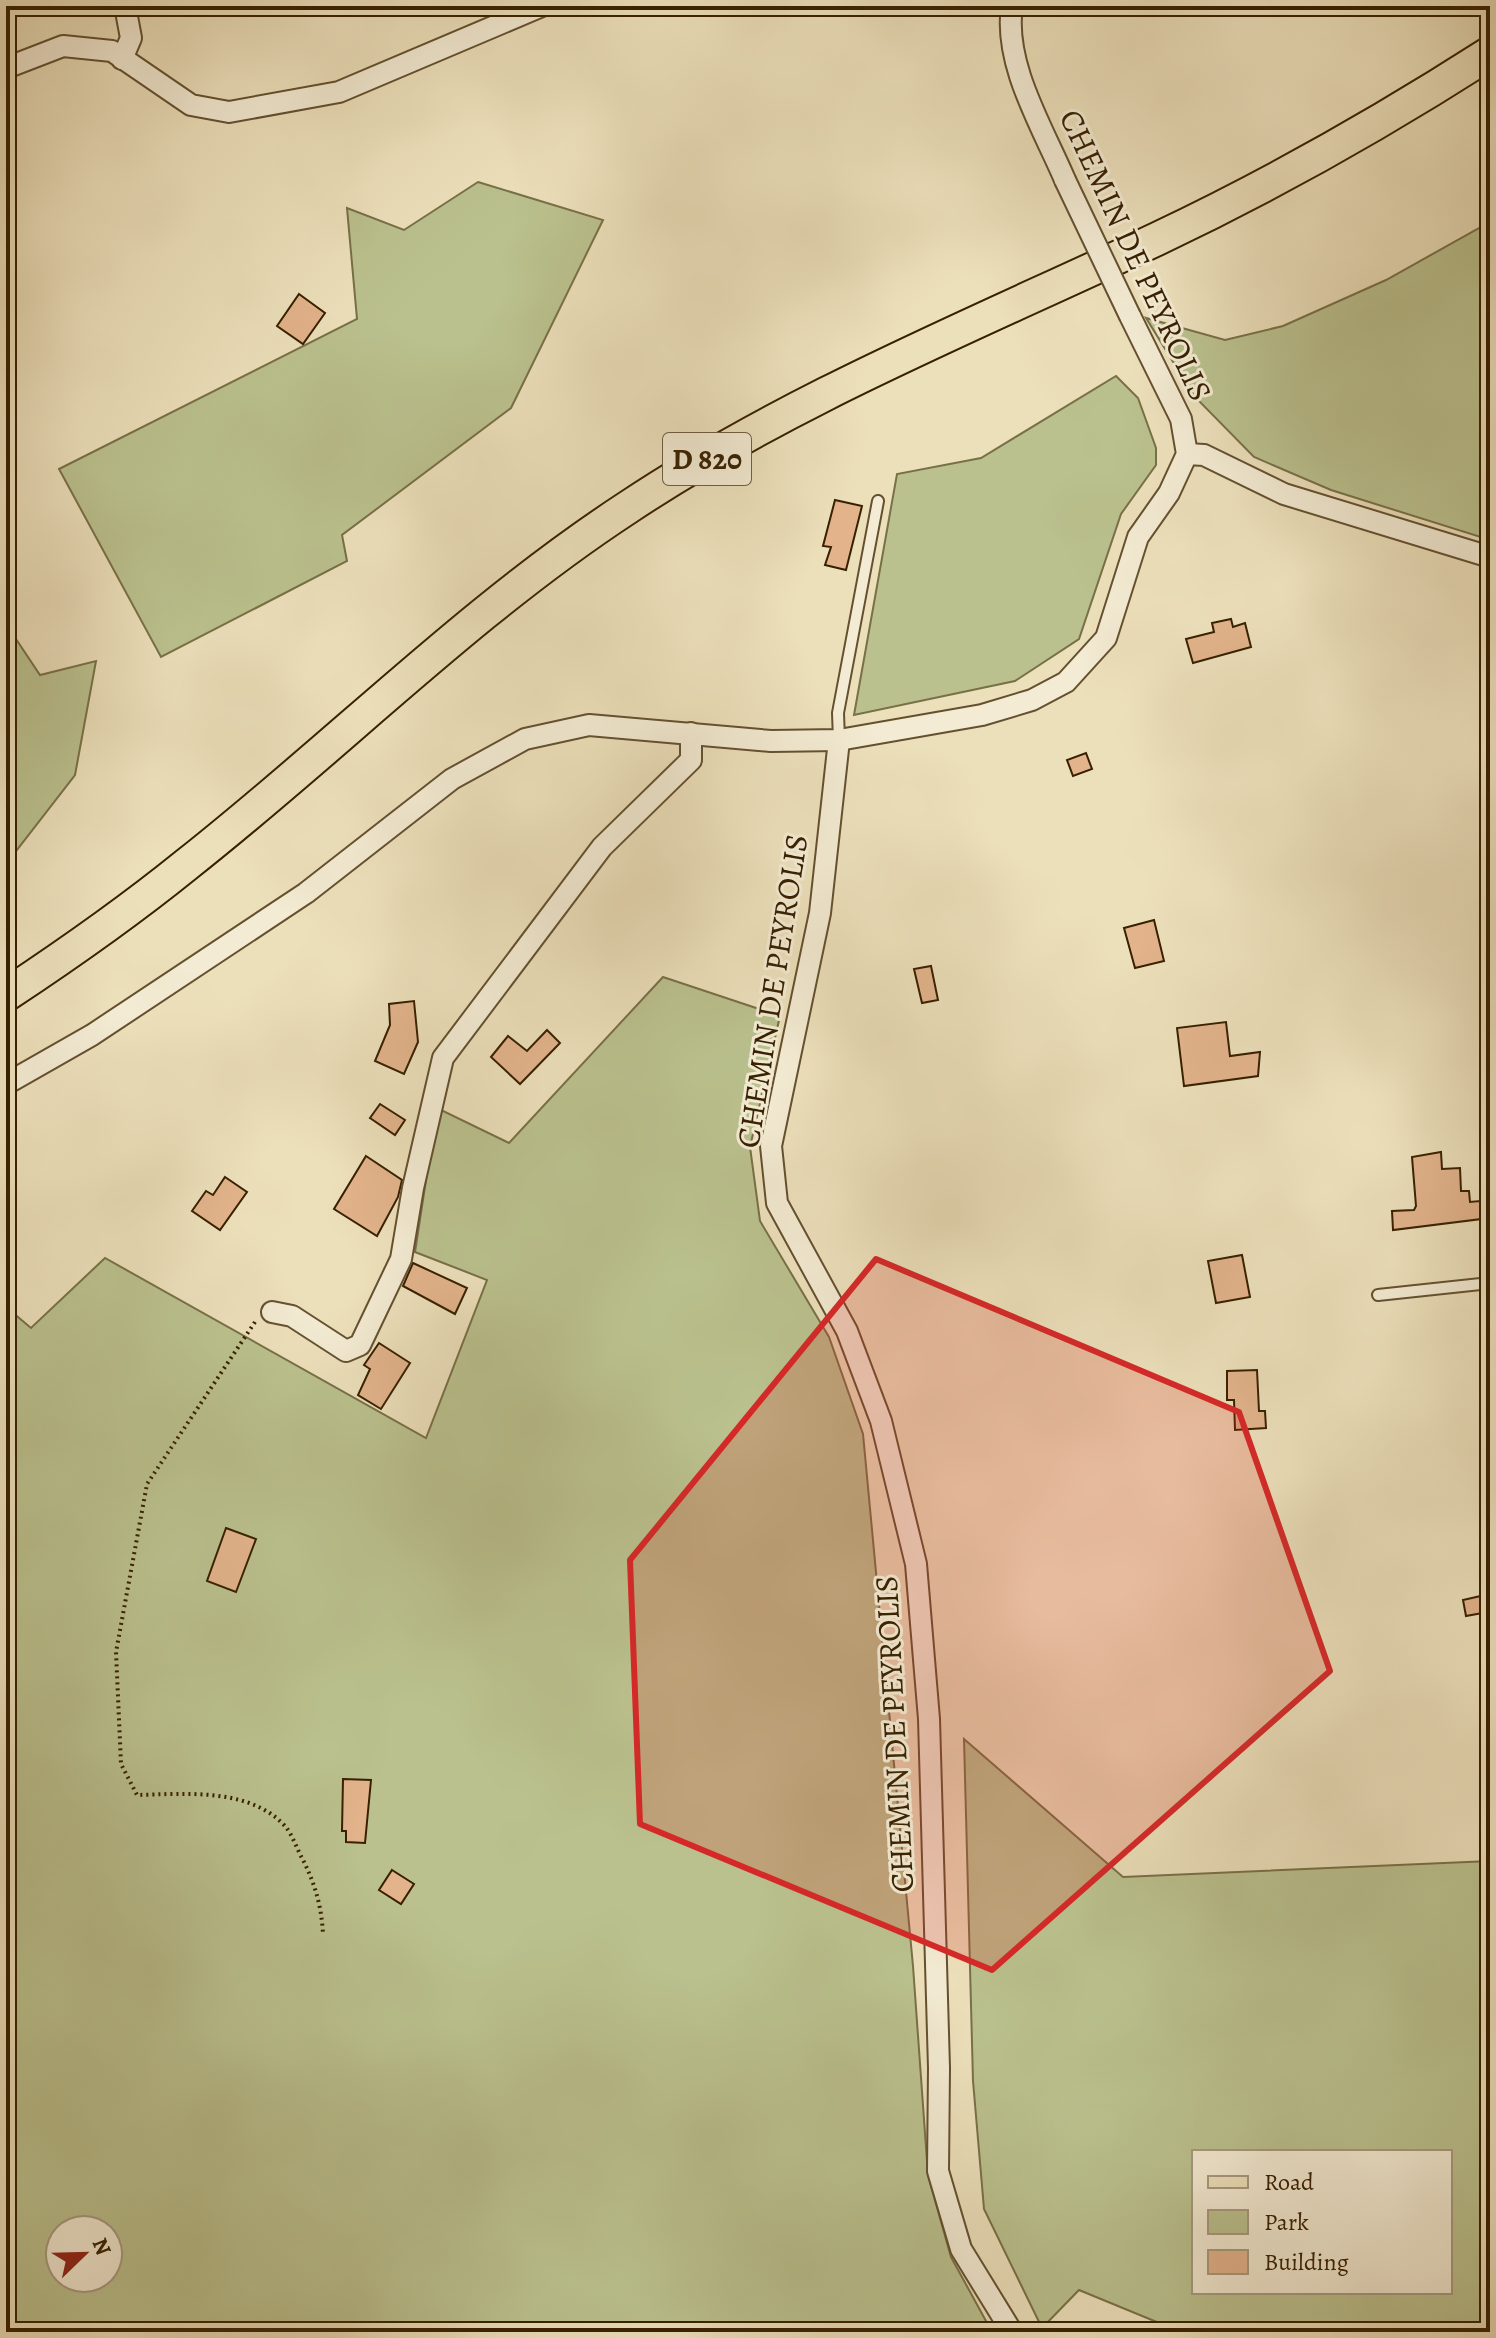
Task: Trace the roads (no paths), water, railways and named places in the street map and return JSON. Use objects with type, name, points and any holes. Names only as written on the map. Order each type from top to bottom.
[{"type":"main road","name":"D 820","points":[[6,995],[87,942],[190,863],[413,671],[521,584],[628,507],[742,438],[867,374],[1163,236],[1311,159],[1490,53]]},
{"type":"street","points":[[122,59],[131,38],[125,6]]},
{"type":"street","points":[[6,68],[63,46],[112,51],[191,105],[229,112],[339,92],[542,6]]},
{"type":"street","name":"CHEMIN DE PEYROLIS","points":[[1012,6],[1013,46],[1022,79],[1065,180],[1181,419],[1187,454],[1169,493],[1138,537],[1106,638],[1066,682],[1032,700],[982,715],[839,740],[820,913],[771,1146],[777,1203],[847,1331],[881,1421],[916,1564],[929,1719],[939,2068],[938,2171],[961,2249],[1012,2332]]},
{"type":"street","points":[[1187,454],[1204,455],[1284,494],[1490,557]]},
{"type":"street","points":[[6,1084],[92,1035],[268,919],[452,779],[525,739],[589,725],[771,741],[839,740]]},
{"type":"street","points":[[272,1312],[292,1316],[346,1351],[360,1345],[401,1259],[413,1188],[443,1058],[602,847],[691,760],[691,733]]},
{"type":"lane","points":[[839,740],[838,713],[878,501]]},
{"type":"lane","points":[[1378,1295],[1490,1283]]}]
